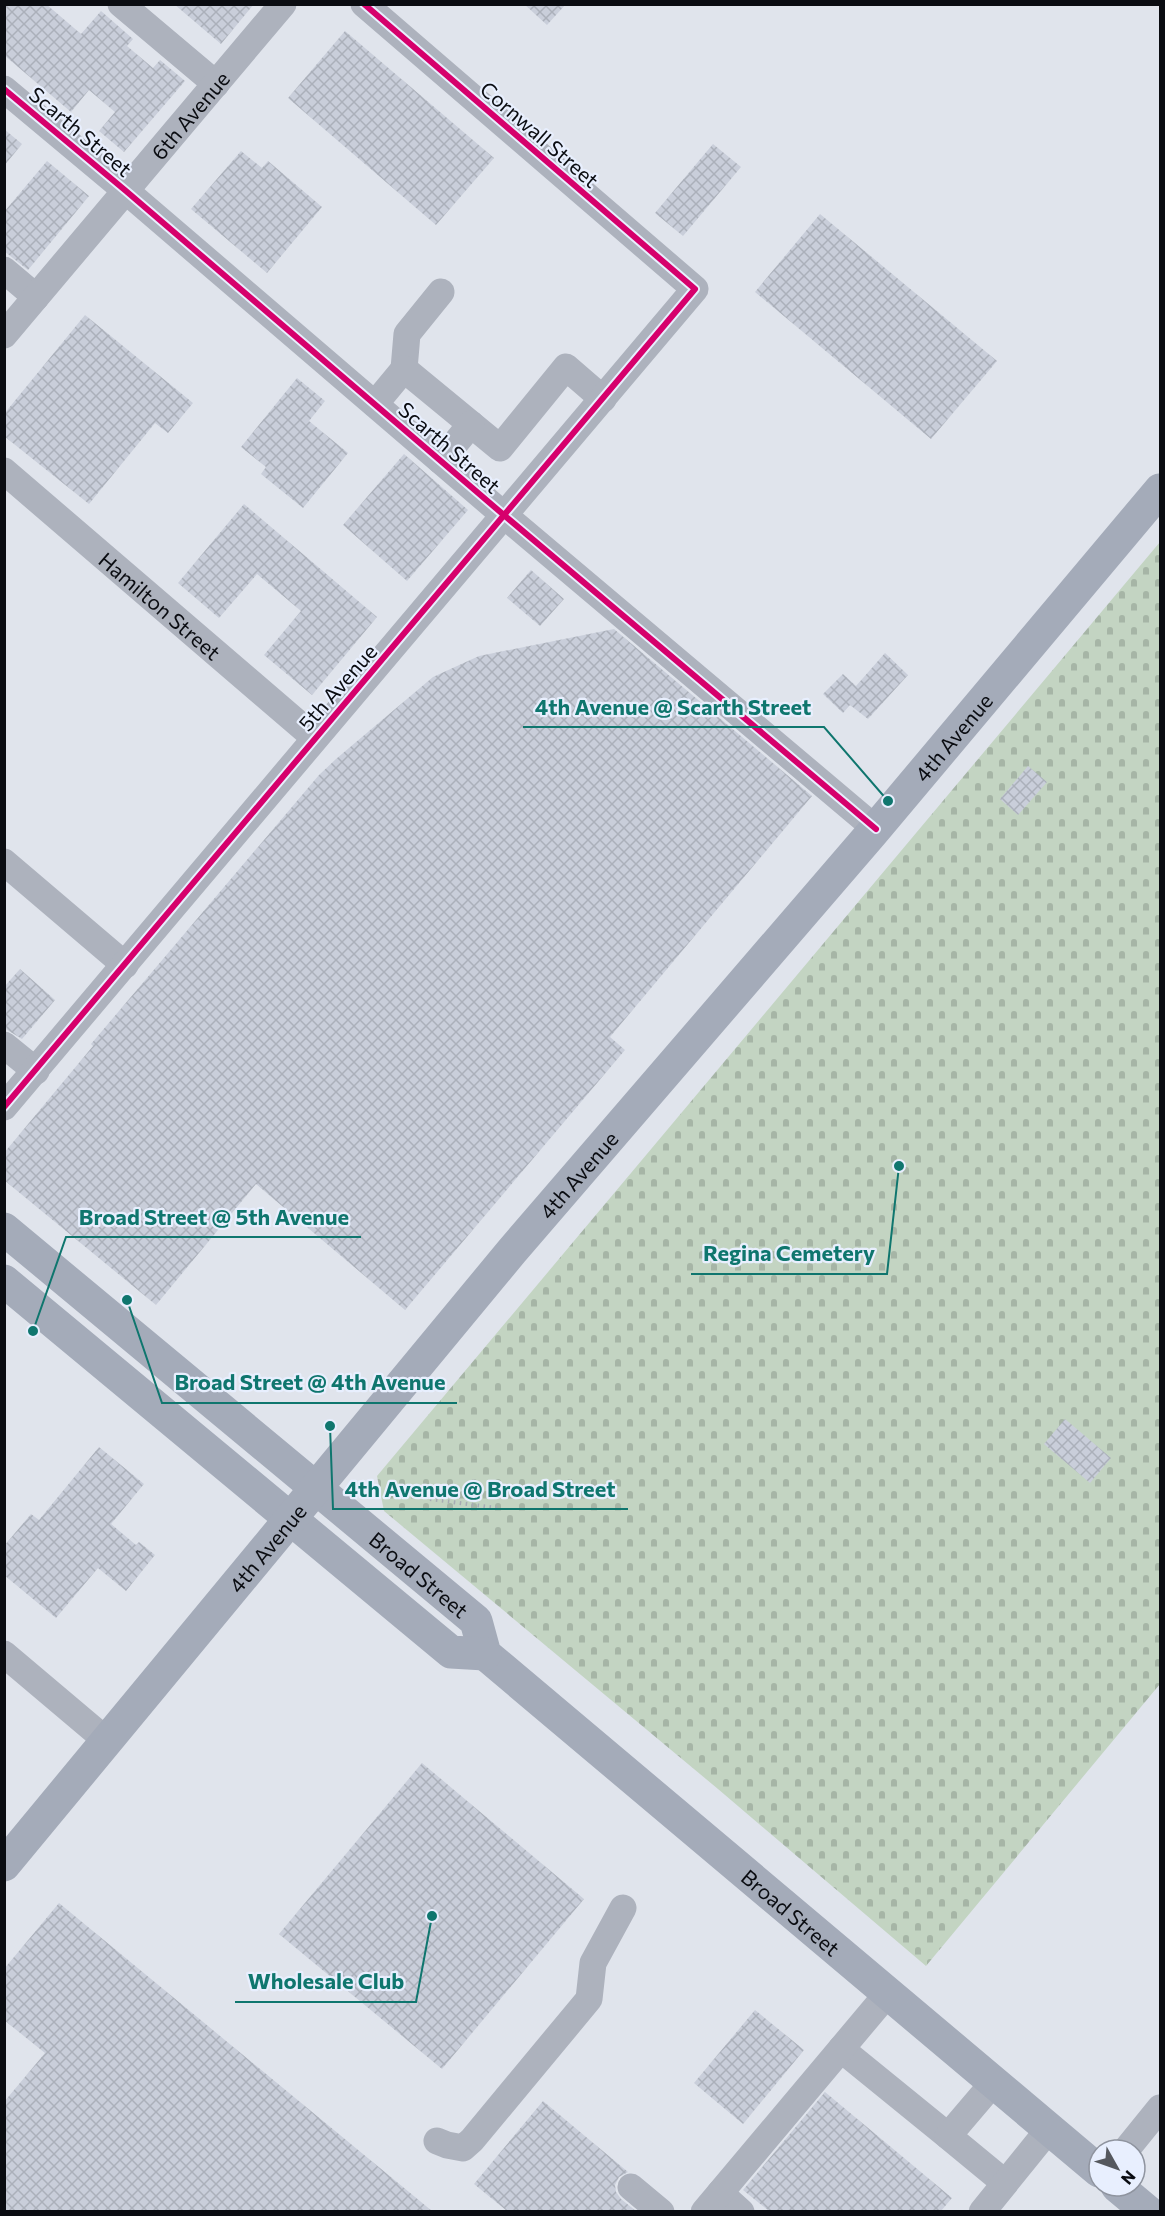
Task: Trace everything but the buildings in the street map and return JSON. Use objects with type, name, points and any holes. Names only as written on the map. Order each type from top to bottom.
[{"type":"main road","name":"4th Avenue","points":[[9,1852],[107,1741],[512,1251],[876,829],[1161,490]]},
{"type":"main road","name":"Broad Street","points":[[4,1229],[476,1622],[485,1654],[1087,2161]]},
{"type":"main road","name":"Broad Street","points":[[4,1281],[451,1652],[485,1654]]},
{"type":"main road","points":[[1132,2198],[1148,2211]]},
{"type":"street","points":[[121,4],[216,84]]},
{"type":"street","name":"6th Avenue","points":[[4,335],[283,4]]},
{"type":"street","name":"Cornwall Street","points":[[364,4],[695,289]]},
{"type":"street","name":"Scarth Street","points":[[4,89],[126,190],[505,516],[876,829]]},
{"type":"street","points":[[4,270],[36,297]]},
{"type":"street","name":"5th Avenue","points":[[4,1107],[695,289]]},
{"type":"street","points":[[375,404],[404,369],[407,334],[441,292]]},
{"type":"street","points":[[404,369],[500,448],[566,368],[603,399]]},
{"type":"street","points":[[441,461],[471,424]]},
{"type":"street","name":"Hamilton Street","points":[[4,471],[315,738]]},
{"type":"street","points":[[4,862],[125,965]]},
{"type":"street","points":[[4,1045],[36,1071]]},
{"type":"street","points":[[4,1654],[107,1741]]},
{"type":"street","points":[[437,2141],[463,2148],[472,2140],[589,1999],[593,1963],[623,1908]]},
{"type":"street","points":[[741,2211],[712,2202],[888,1993]]},
{"type":"street","points":[[841,2049],[1005,2183]]},
{"type":"street","points":[[948,2136],[994,2082]]},
{"type":"street","points":[[1136,2138],[1161,2108]]},
{"type":"street","points":[[982,2211],[1049,2128]]},
{"type":"street","points":[[631,2187],[661,2211]]},
{"type":"path","points":[[430,1499],[498,1508]]},
{"type":"green space","points":[[1160,542],[1160,1684],[926,1966],[718,1789],[384,1511],[377,1476]]},
{"type":"cycle path","points":[[4,1107],[695,289],[364,4]]},
{"type":"cycle path","points":[[4,89],[876,829]]},
{"type":"place","name":"4th Avenue @ Scarth Street","points":[[888,801]]},
{"type":"place","name":"Regina Cemetery","points":[[899,1166]]},
{"type":"place","name":"Broad Street @ 4th Avenue","points":[[127,1300]]},
{"type":"place","name":"Broad Street @ 5th Avenue","points":[[33,1331]]},
{"type":"place","name":"4th Avenue @ Broad Street","points":[[330,1426]]},
{"type":"place","name":"Wholesale Club","points":[[432,1916]]}]
